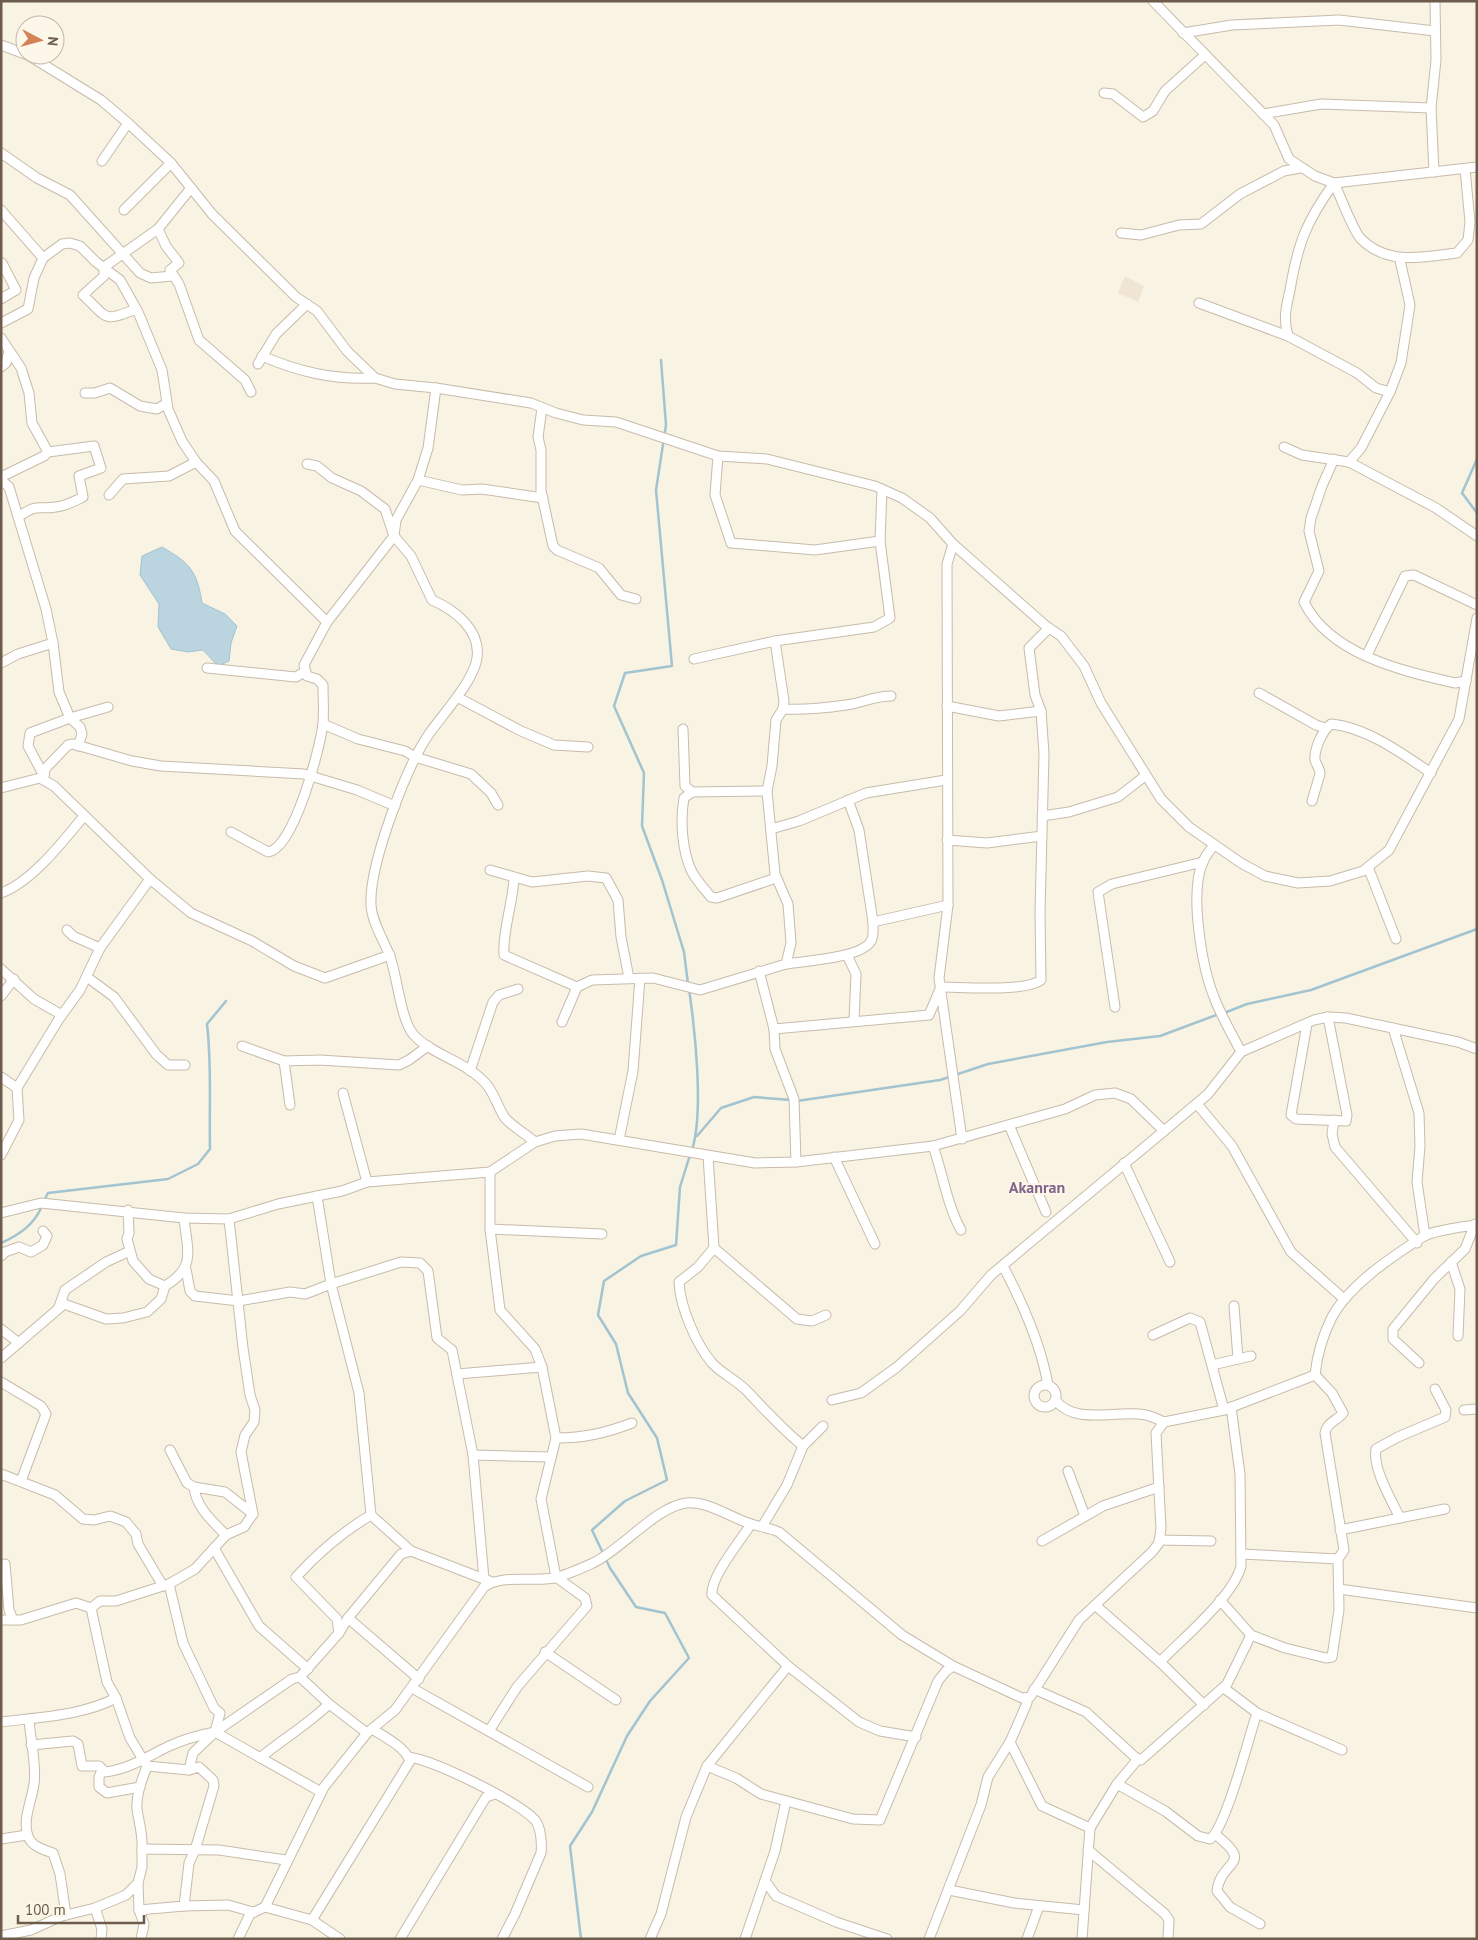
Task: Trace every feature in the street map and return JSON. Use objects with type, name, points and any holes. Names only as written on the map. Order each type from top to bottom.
[{"type":"street","points":[[1153,1],[1274,125],[1289,159],[1300,168],[1334,183],[1477,167]]},
{"type":"street","points":[[1434,172],[1431,108],[1435,68],[1435,1]]},
{"type":"street","points":[[1183,33],[1232,25],[1340,20],[1435,31]]},
{"type":"street","points":[[1,45],[15,50]]},
{"type":"street","points":[[1104,93],[1114,94],[1143,117],[1154,111],[1165,91],[1205,55]]},
{"type":"street","points":[[44,65],[101,100],[171,163],[212,214],[296,297],[317,311],[347,351],[374,378]]},
{"type":"street","points":[[1263,114],[1321,104],[1431,108]]},
{"type":"street","points":[[102,161],[128,123]]},
{"type":"street","points":[[1,153],[37,178],[70,196],[124,253],[140,273],[151,278],[172,276]]},
{"type":"street","points":[[124,210],[171,163]]},
{"type":"street","points":[[1121,233],[1141,234],[1179,225],[1202,224],[1240,194],[1284,171],[1300,168]]},
{"type":"street","points":[[1334,183],[1360,239],[1378,251],[1400,260],[1457,253],[1468,240],[1470,222],[1465,169]]},
{"type":"street","points":[[1288,336],[1284,320],[1296,252],[1312,213],[1334,183]]},
{"type":"street","points":[[104,267],[158,229],[192,188]]},
{"type":"street","points":[[1,210],[42,258]]},
{"type":"street","points":[[158,229],[166,246],[179,263],[170,270],[172,276],[179,284],[199,340],[245,380],[251,392]]},
{"type":"street","points":[[1,323],[28,309],[34,278],[42,258],[62,244],[70,243],[80,246],[120,280],[136,309],[162,370],[167,403],[182,441],[196,462],[214,481],[235,531],[327,622]]},
{"type":"street","points":[[1350,462],[1361,448],[1390,392],[1401,363],[1410,305],[1400,260]]},
{"type":"street","points":[[1,299],[16,290],[2,263]]},
{"type":"street","points":[[104,267],[104,276],[83,295],[106,317],[114,318],[136,309]]},
{"type":"street","points":[[1199,303],[1288,336],[1357,373],[1376,388],[1390,392]]},
{"type":"street","points":[[307,304],[276,334],[260,360],[304,373],[353,379],[374,378],[395,384],[436,388],[531,404],[583,420],[616,422],[718,456],[767,459],[882,489],[902,498],[930,518],[953,544],[1061,636],[1084,666],[1101,703],[1161,799],[1189,827],[1214,846],[1265,876],[1298,883],[1330,881],[1368,867],[1389,850],[1415,798],[1431,773],[1459,719],[1477,619]]},
{"type":"street","points":[[1,338],[21,368],[29,393],[32,423],[48,452]]},
{"type":"street","points":[[1,367],[6,363],[9,351]]},
{"type":"street","points":[[85,393],[95,393],[110,388],[140,406],[157,409],[167,403]]},
{"type":"street","points":[[231,832],[268,852],[276,850],[288,835],[312,776],[323,724],[322,685],[317,679],[307,676],[304,672],[304,665],[327,622],[394,536],[396,520],[418,480],[428,448],[436,388]]},
{"type":"street","points":[[1376,388],[1384,403]]},
{"type":"street","points":[[542,408],[538,437],[541,450],[541,491],[555,549],[599,568],[621,595],[636,600]]},
{"type":"street","points":[[18,517],[30,508],[42,506],[54,508],[83,497],[79,476],[101,468],[94,446],[48,452],[44,456],[1,478],[9,487],[18,517],[46,608],[59,692],[70,718],[80,727],[82,734],[78,746]]},
{"type":"street","points":[[1284,447],[1302,455],[1350,462],[1436,508],[1477,536]]},
{"type":"street","points":[[718,456],[715,495],[731,543],[815,550],[880,541]]},
{"type":"street","points":[[1334,459],[1311,518],[1309,531],[1320,571],[1304,602],[1309,612],[1333,637],[1385,666],[1455,683],[1466,681]]},
{"type":"street","points":[[109,495],[123,479],[169,476],[196,462]]},
{"type":"street","points":[[307,464],[317,466],[332,478],[361,491],[385,509],[394,536],[411,556],[432,600],[447,606],[467,624],[477,646],[477,660],[457,697],[432,730],[416,757],[395,806],[376,873],[371,905],[380,938],[390,955],[401,1002],[412,1033],[428,1046],[461,1064],[487,1085],[506,1118],[535,1142]]},
{"type":"street","points":[[418,480],[462,490],[482,489],[543,498]]},
{"type":"street","points":[[694,659],[775,641],[874,627],[890,618],[880,541],[882,489]]},
{"type":"street","points":[[953,544],[946,564],[948,905],[939,978],[962,1139]]},
{"type":"street","points":[[1367,655],[1405,576],[1414,575],[1477,605]]},
{"type":"street","points":[[941,987],[1013,988],[1036,984],[1041,980],[1044,754],[1041,711],[1035,695],[1029,648],[1050,628]]},
{"type":"street","points":[[775,641],[784,701],[783,709],[776,720],[772,766],[767,791],[776,878],[788,904],[791,943],[786,964]]},
{"type":"street","points":[[1,663],[18,654],[53,644]]},
{"type":"street","points":[[207,668],[296,677],[304,672]]},
{"type":"street","points":[[1259,693],[1316,726],[1326,728]]},
{"type":"street","points":[[783,709],[802,710],[846,705],[873,696],[891,696]]},
{"type":"street","points":[[457,697],[521,732],[554,745],[588,747]]},
{"type":"street","points":[[947,706],[999,716],[1041,711]]},
{"type":"street","points":[[108,707],[70,718],[30,734],[27,739],[28,746],[42,777],[54,786],[150,879],[191,913],[252,941],[294,966],[325,978],[390,955]]},
{"type":"street","points":[[323,724],[358,739],[405,751],[416,757],[471,774],[491,793],[498,805]]},
{"type":"street","points":[[1312,801],[1320,774],[1315,761],[1316,751],[1326,728],[1331,724],[1338,724],[1393,747],[1431,773]]},
{"type":"street","points":[[683,729],[685,786],[692,792]]},
{"type":"street","points":[[42,777],[45,770],[68,745],[160,766],[266,771],[312,776],[357,790],[395,806]]},
{"type":"street","points":[[1042,816],[1069,812],[1118,797],[1145,776]]},
{"type":"street","points":[[1,788],[42,777]]},
{"type":"street","points":[[770,829],[799,821],[866,793],[946,780]]},
{"type":"street","points":[[767,791],[692,792],[684,798],[681,813],[687,857],[692,872],[711,897],[717,898],[776,878]]},
{"type":"street","points":[[562,1022],[577,988],[592,980],[640,978],[700,990],[786,964],[847,955],[866,947],[872,940],[873,922],[858,830],[848,800]]},
{"type":"street","points":[[1,893],[13,887],[52,854],[84,816]]},
{"type":"street","points":[[947,840],[987,843],[1042,836]]},
{"type":"street","points":[[1214,846],[1202,862],[1197,903],[1200,941],[1214,996],[1241,1052]]},
{"type":"street","points":[[1115,1007],[1098,892],[1112,884],[1202,862]]},
{"type":"street","points":[[1368,867],[1396,939]]},
{"type":"street","points":[[490,870],[514,879],[532,882],[588,876],[606,878],[618,900],[621,937],[629,978]]},
{"type":"street","points":[[1,1155],[18,1120],[17,1088],[87,977],[100,948],[150,879]]},
{"type":"street","points":[[514,879],[509,922],[503,943],[504,955],[577,988]]},
{"type":"street","points":[[873,922],[948,905]]},
{"type":"street","points":[[67,930],[73,936],[100,948]]},
{"type":"street","points":[[847,955],[856,974],[854,1021]]},
{"type":"street","points":[[1,969],[34,999],[62,1015]]},
{"type":"street","points":[[759,971],[774,1029],[775,1049],[794,1099],[796,1162]]},
{"type":"street","points":[[87,977],[114,997],[156,1054],[168,1065],[185,1065]]},
{"type":"street","points":[[619,1140],[633,1071],[640,978]]},
{"type":"street","points":[[1,996],[14,979]]},
{"type":"street","points":[[774,1029],[930,1015],[941,987]]},
{"type":"street","points":[[470,1071],[493,1002],[499,995],[518,990]]},
{"type":"street","points":[[1307,1024],[1291,1115],[1296,1119],[1346,1121],[1347,1115],[1328,1017]]},
{"type":"street","points":[[832,1400],[861,1393],[897,1368],[960,1311],[991,1276],[1197,1104],[1241,1052],[1328,1017],[1346,1018],[1393,1028],[1458,1042],[1477,1049]]},
{"type":"street","points":[[1393,1028],[1419,1113],[1420,1146],[1417,1182],[1425,1236]]},
{"type":"street","points":[[242,1046],[284,1061],[320,1060],[399,1065],[428,1046]]},
{"type":"street","points":[[284,1061],[290,1105]]},
{"type":"street","points":[[1,1077],[17,1088]]},
{"type":"street","points":[[343,1093],[367,1182]]},
{"type":"street","points":[[1,1213],[45,1203],[128,1210],[184,1218],[230,1219],[278,1204],[317,1196],[367,1182],[490,1172],[535,1142],[555,1136],[581,1134],[755,1163],[796,1162],[933,1146],[1064,1109],[1095,1095],[1115,1093],[1132,1099],[1164,1131]]},
{"type":"street","points":[[1197,1104],[1232,1146],[1291,1252],[1344,1299]]},
{"type":"street","points":[[1334,1120],[1332,1134],[1335,1147],[1417,1243]]},
{"type":"street","points":[[1009,1125],[1046,1212]]},
{"type":"street","points":[[933,1146],[944,1175],[953,1215],[961,1230]]},
{"type":"street","points":[[708,1156],[714,1248],[698,1267],[679,1282],[679,1298],[690,1326],[712,1363],[747,1390],[777,1425],[803,1446]]},
{"type":"street","points":[[834,1157],[875,1244]]},
{"type":"street","points":[[1124,1163],[1170,1262]]},
{"type":"street","points":[[489,1731],[517,1687],[545,1652],[587,1606],[585,1598],[556,1578],[541,1499],[556,1438],[542,1367],[535,1349],[500,1310],[490,1229],[490,1172]]},
{"type":"street","points":[[317,1196],[331,1284],[359,1393],[371,1515],[411,1551],[488,1580],[532,1581],[556,1578],[609,1553],[664,1512],[686,1503],[718,1509],[751,1524],[763,1525],[780,1532],[842,1587],[902,1635],[953,1666],[1022,1698],[1027,1698]]},
{"type":"street","points":[[128,1210],[129,1233],[127,1238],[133,1261],[150,1279],[165,1286]]},
{"type":"street","points":[[184,1218],[188,1252],[186,1269],[190,1291],[195,1296],[239,1301],[290,1292],[305,1294],[401,1262],[420,1263],[428,1271],[437,1338],[452,1350],[473,1455],[488,1580],[395,1710],[370,1731],[321,1792],[286,1860],[265,1907]]},
{"type":"street","points":[[91,1608],[100,1601],[116,1601],[166,1585],[195,1569],[226,1535],[244,1527],[253,1514],[241,1452],[245,1435],[254,1422],[255,1410],[250,1395],[243,1348],[230,1219]]},
{"type":"street","points":[[1315,1375],[1318,1354],[1332,1317],[1344,1299],[1382,1263],[1417,1243],[1425,1236],[1476,1224]]},
{"type":"street","points":[[1419,1363],[1393,1339],[1391,1334],[1393,1329],[1434,1280],[1465,1249],[1476,1224]]},
{"type":"street","points":[[490,1229],[602,1234]]},
{"type":"street","points":[[1,1256],[5,1252],[19,1247],[31,1252],[43,1245],[46,1236],[44,1231]]},
{"type":"street","points":[[714,1248],[797,1319],[812,1321],[826,1315]]},
{"type":"street","points":[[59,1307],[65,1290],[106,1262],[130,1252]]},
{"type":"street","points":[[1451,1262],[1460,1289],[1458,1336]]},
{"type":"street","points":[[1003,1266],[1025,1314],[1045,1370],[1048,1385]]},
{"type":"street","points":[[1,1358],[64,1304],[106,1319],[123,1318],[147,1312],[161,1299],[165,1286],[178,1278],[186,1269]]},
{"type":"street","points":[[1234,1306],[1238,1359]]},
{"type":"street","points":[[1153,1335],[1190,1318],[1200,1322],[1227,1409],[1240,1474],[1241,1554],[1239,1575],[1220,1600],[1160,1662]]},
{"type":"street","points":[[1,1329],[19,1343]]},
{"type":"street","points":[[1212,1365],[1251,1356]]},
{"type":"street","points":[[457,1374],[542,1367]]},
{"type":"street","points":[[1056,1401],[1052,1406],[1045,1408],[1034,1402],[1033,1395],[1041,1385],[1048,1385],[1053,1388],[1056,1394],[1056,1401],[1062,1409],[1074,1413],[1147,1415],[1164,1422],[1227,1409],[1315,1375]]},
{"type":"street","points":[[1220,1600],[1251,1635],[1286,1648],[1326,1658],[1332,1657],[1338,1622],[1338,1559],[1344,1550],[1325,1432],[1329,1424],[1343,1413],[1332,1393],[1315,1375]]},
{"type":"street","points":[[1,1382],[41,1406],[46,1414],[21,1481]]},
{"type":"street","points":[[1400,1518],[1374,1456],[1376,1449],[1398,1437],[1445,1417],[1446,1410],[1435,1389]]},
{"type":"street","points":[[1464,1410],[1477,1409]]},
{"type":"street","points":[[929,1939],[984,1796],[988,1777],[1010,1742],[1027,1703],[1027,1698],[1079,1620],[1156,1548],[1161,1528],[1156,1433],[1164,1422]]},
{"type":"street","points":[[556,1438],[578,1438],[602,1434],[632,1423]]},
{"type":"street","points":[[763,1525],[788,1485],[803,1446],[823,1426]]},
{"type":"street","points":[[170,1450],[187,1483],[194,1487],[225,1492],[253,1514]]},
{"type":"street","points":[[473,1455],[551,1456]]},
{"type":"street","points":[[1068,1471],[1085,1516]]},
{"type":"street","points":[[1,1474],[55,1495],[83,1519],[94,1520],[110,1516],[126,1522],[136,1534],[138,1544],[166,1585],[183,1643],[214,1708],[220,1713],[216,1732]]},
{"type":"street","points":[[194,1487],[195,1497],[204,1511],[226,1535]]},
{"type":"street","points":[[1042,1541],[1103,1506],[1159,1487]]},
{"type":"street","points":[[1340,1530],[1445,1509]]},
{"type":"street","points":[[340,1633],[337,1619],[296,1577],[319,1552],[349,1527],[371,1515]]},
{"type":"street","points":[[751,1524],[716,1578],[711,1588],[712,1595],[788,1666],[859,1722],[880,1731],[916,1737]]},
{"type":"street","points":[[1159,1540],[1211,1541]]},
{"type":"street","points":[[214,1548],[259,1626],[308,1669]]},
{"type":"street","points":[[189,1770],[193,1753],[216,1732],[292,1679],[300,1677],[340,1633],[348,1618],[401,1554],[411,1551]]},
{"type":"street","points":[[1241,1554],[1338,1559]]},
{"type":"street","points":[[5,1564],[8,1610],[13,1620]]},
{"type":"street","points":[[1339,1589],[1477,1608]]},
{"type":"street","points":[[1,1620],[21,1620],[76,1603],[91,1608]]},
{"type":"street","points":[[1095,1605],[1160,1662],[1204,1705]]},
{"type":"street","points":[[91,1608],[107,1682],[116,1698],[130,1738],[144,1763],[137,1808],[143,1835],[142,1867],[138,1882],[139,1910],[144,1924],[141,1939]]},
{"type":"street","points":[[348,1618],[418,1679]]},
{"type":"street","points":[[1034,1689],[1086,1712],[1138,1759],[1144,1759],[1224,1688],[1251,1635]]},
{"type":"street","points":[[545,1652],[616,1700]]},
{"type":"street","points":[[650,1939],[666,1900],[686,1817],[707,1766],[788,1666]]},
{"type":"street","points":[[707,1766],[736,1778],[761,1794],[854,1819],[880,1820],[938,1681],[953,1666]]},
{"type":"street","points":[[300,1677],[328,1704],[394,1744],[410,1761],[312,1920]]},
{"type":"street","points":[[412,1688],[588,1787]]},
{"type":"street","points":[[1224,1688],[1257,1712],[1342,1750]]},
{"type":"street","points":[[1,1722],[99,1707],[116,1698]]},
{"type":"street","points":[[260,1758],[282,1739],[309,1723],[328,1704]]},
{"type":"street","points":[[1118,1784],[1165,1811],[1198,1836],[1210,1839],[1216,1835],[1257,1712]]},
{"type":"street","points":[[29,1718],[34,1782],[26,1819],[27,1835],[29,1840],[40,1848],[53,1853],[57,1861],[66,1915]]},
{"type":"street","points":[[31,1745],[72,1741],[78,1744],[82,1766],[99,1766],[102,1770],[112,1771],[144,1763],[169,1746],[216,1732],[321,1792]]},
{"type":"street","points":[[1010,1742],[1042,1806],[1090,1828]]},
{"type":"street","points":[[408,1757],[421,1758],[438,1765],[510,1800],[536,1821],[542,1844],[532,1876],[502,1939]]},
{"type":"street","points":[[1082,1939],[1090,1828],[1118,1784],[1138,1759]]},
{"type":"street","points":[[144,1763],[189,1770],[198,1767],[213,1780],[214,1786],[195,1850],[189,1863],[184,1906]]},
{"type":"street","points":[[102,1770],[99,1777],[99,1787],[107,1793],[140,1787]]},
{"type":"street","points":[[400,1939],[486,1797],[495,1794]]},
{"type":"street","points":[[745,1939],[777,1844],[786,1801]]},
{"type":"street","points":[[1,1839],[27,1835]]},
{"type":"street","points":[[1216,1835],[1232,1848],[1236,1855],[1235,1860],[1218,1880],[1217,1891],[1230,1907],[1260,1924]]},
{"type":"street","points":[[142,1849],[219,1850],[286,1860]]},
{"type":"street","points":[[1088,1850],[1165,1914],[1169,1920],[1168,1939]]},
{"type":"street","points":[[765,1881],[776,1896],[836,1922],[887,1939]]},
{"type":"street","points":[[1,1936],[31,1930],[66,1915],[95,1908],[126,1895],[138,1882]]},
{"type":"street","points":[[949,1890],[1039,1906],[1084,1910]]},
{"type":"street","points":[[139,1910],[228,1905],[253,1912],[265,1907],[312,1920],[325,1934],[340,1939]]},
{"type":"street","points":[[1027,1939],[1039,1906]]},
{"type":"street","points":[[95,1908],[102,1929],[101,1939]]},
{"type":"street","points":[[238,1939],[253,1912]]},
{"type":"shaded area","points":[[1125,276],[1144,286],[1138,302],[1118,293]]},
{"type":"water","points":[[162,547],[186,563],[191,569],[198,583],[202,603],[225,614],[237,626],[231,643],[229,661],[218,666],[203,650],[188,652],[171,649],[158,627],[159,604],[140,575],[142,556]]},
{"type":"waterway","points":[[661,360],[666,425],[656,490],[672,666],[625,673],[614,706],[644,773],[642,826],[662,880],[684,952],[688,984]]},
{"type":"waterway","points":[[1477,459],[1462,493],[1477,513]]},
{"type":"waterway","points":[[1224,1013],[1247,1004],[1311,990],[1477,929]]},
{"type":"waterway","points":[[689,989],[696,1048],[698,1093],[696,1134],[692,1150]]},
{"type":"waterway","points":[[44,1201],[48,1193],[168,1179],[198,1164],[210,1149],[210,1071],[207,1024],[226,1001]]},
{"type":"waterway","points":[[797,1101],[940,1080],[988,1064],[1107,1042],[1160,1036],[1219,1014]]},
{"type":"waterway","points":[[697,1136],[721,1108],[754,1097],[791,1100]]},
{"type":"waterway","points":[[581,1939],[570,1846],[592,1812],[627,1736],[650,1701],[689,1658],[665,1613],[636,1607],[610,1568],[592,1530],[625,1501],[667,1480],[657,1438],[628,1393],[616,1344],[598,1315],[604,1281],[641,1256],[676,1245],[680,1187],[690,1155]]},
{"type":"waterway","points":[[1,1243],[25,1229],[35,1219],[42,1206]]},
{"type":"district","name":"Akanran","points":[[1037,1187]]}]
